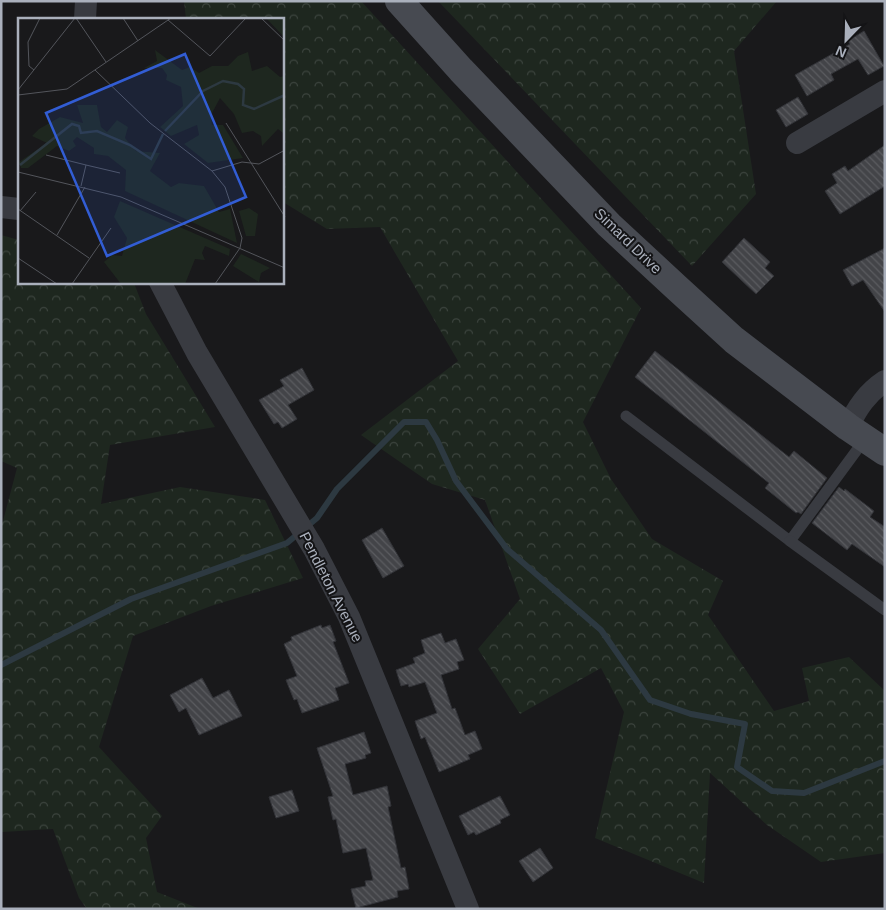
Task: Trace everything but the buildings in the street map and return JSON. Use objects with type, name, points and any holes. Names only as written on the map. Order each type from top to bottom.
[{"type":"street","points":[[85,18],[86,1]]},
{"type":"street","name":"Simard Drive","points":[[399,1],[461,70],[609,225],[734,340],[866,439]]},
{"type":"street","points":[[798,144],[885,90]]},
{"type":"street","points":[[1,207],[18,209]]},
{"type":"street","name":"Pendleton Avenue","points":[[161,284],[197,353],[258,452],[314,549],[349,617],[468,909]]},
{"type":"street","points":[[866,439],[858,406],[885,380]]},
{"type":"lane","points":[[626,416],[790,541],[885,610]]},
{"type":"lane","points":[[790,541],[866,439]]},
{"type":"green space","points":[[184,1],[361,1],[641,308],[583,422],[611,479],[652,539],[723,581],[708,615],[774,711],[809,701],[802,668],[849,657],[885,691],[885,853],[821,862],[767,825],[710,773],[704,883],[595,838],[624,712],[601,668],[520,714],[478,649],[520,599],[485,500],[432,484],[361,435],[458,361],[380,227],[327,229],[284,203],[284,18],[186,18]]},
{"type":"green space","points":[[438,1],[777,1],[734,51],[756,194],[692,266]]},
{"type":"green space","points":[[1,235],[18,240],[18,284],[134,284],[146,314],[215,427],[110,445],[101,504],[180,487],[265,500],[303,578],[211,606],[133,636],[99,747],[162,816],[146,838],[157,892],[200,909],[87,909],[79,898],[53,829],[2,832],[1,830],[1,523],[17,468],[1,461]]},
{"type":"waterway","points":[[1,665],[131,599],[287,543],[317,518],[337,489],[404,422],[426,422],[437,440],[456,481],[507,549],[601,630],[650,700],[691,714],[745,724],[737,767],[772,791],[804,793],[885,761]]}]
